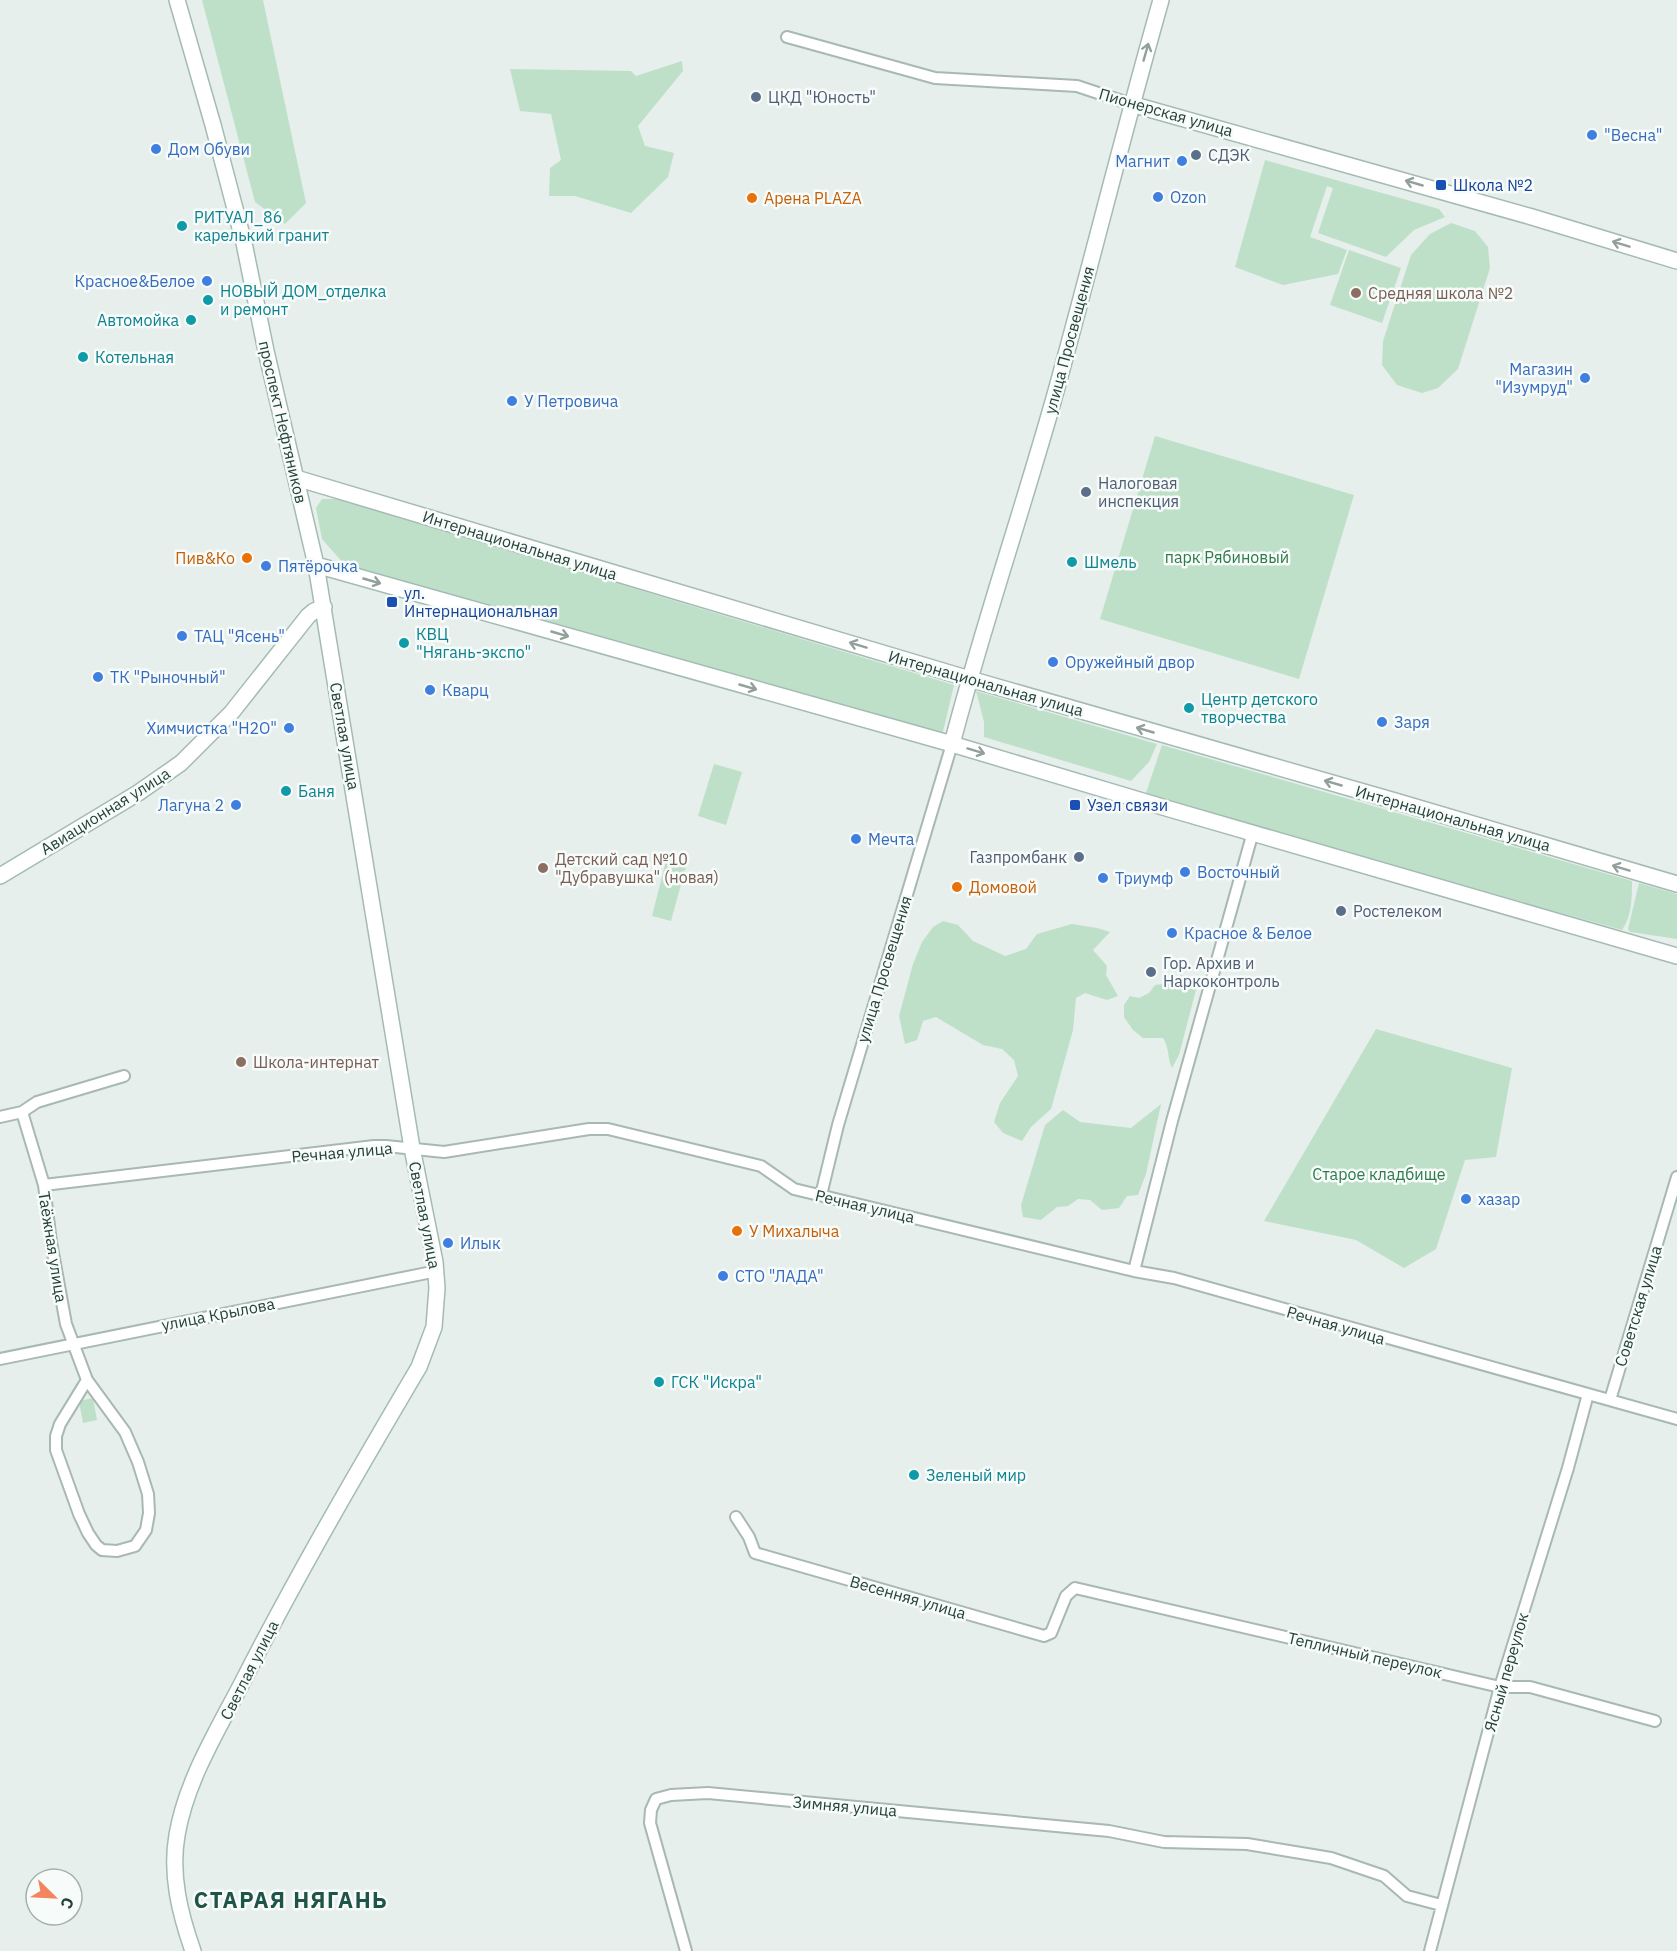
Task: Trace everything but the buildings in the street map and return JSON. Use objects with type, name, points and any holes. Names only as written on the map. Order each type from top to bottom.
[{"type":"main road","name":"проспект Нефтяников","points":[[177,0],[242,235],[316,565]]},
{"type":"main road","name":"улица Просвещения","points":[[952,744],[969,678],[1056,389],[1131,104],[1161,0]]},
{"type":"main road","name":"Пионерская улица","points":[[1131,104],[1514,212],[1677,261]]},
{"type":"main road","name":"Интернациональная улица","points":[[296,478],[969,678],[1677,884]]},
{"type":"main road","name":"Светлая улица","points":[[193,1951],[176,1892],[174,1861],[176,1836],[189,1790],[273,1622],[419,1367],[434,1327],[437,1307],[436,1271],[412,1148],[316,565]]},
{"type":"main road","points":[[316,565],[952,744],[1677,956]]},
{"type":"main road","name":"Авиационная улица","points":[[0,876],[138,793],[181,763],[232,712],[308,616],[324,608]]},
{"type":"street","name":"Пионерская улица","points":[[787,37],[935,78],[1077,86],[1131,104]]},
{"type":"street","name":"улица Просвещения","points":[[821,1195],[838,1125],[952,744]]},
{"type":"street","points":[[1134,1271],[1175,1112],[1253,832]]},
{"type":"street","points":[[0,1117],[22,1112],[37,1102],[124,1076]]},
{"type":"street","name":"Таёжная улица","points":[[22,1112],[44,1185],[59,1289],[72,1343],[87,1380],[125,1432],[148,1494],[149,1513],[146,1530],[135,1546],[117,1551],[102,1550],[88,1533],[56,1450],[56,1436],[60,1424],[87,1380]]},
{"type":"street","name":"Речная улица","points":[[44,1185],[374,1146],[444,1152],[589,1129],[608,1129],[761,1166],[794,1189],[1196,1284],[1381,1338],[1677,1419]]},
{"type":"street","name":"Советская улица","points":[[1610,1400],[1677,1177]]},
{"type":"street","name":"улица Крылова","points":[[0,1359],[436,1271]]},
{"type":"street","name":"Ясный переулок","points":[[1430,1951],[1500,1687],[1568,1468],[1588,1394]]},
{"type":"street","name":"Весенняя улица","points":[[736,1516],[749,1537],[755,1553],[1044,1636],[1051,1633],[1066,1596],[1075,1587]]},
{"type":"street","name":"Тепличный переулок","points":[[1075,1587],[1500,1687],[1530,1687],[1655,1721]]},
{"type":"street","name":"Зимняя улица","points":[[686,1951],[650,1822],[651,1810],[656,1799],[671,1795],[708,1793],[1109,1831],[1164,1842],[1247,1844],[1331,1858],[1383,1876],[1407,1896],[1441,1905]]},
{"type":"green space","points":[[202,0],[263,0],[306,203],[285,224],[255,202]]},
{"type":"green space","points":[[682,61],[683,71],[638,126],[645,146],[674,153],[668,177],[631,213],[575,196],[549,196],[550,168],[561,160],[551,114],[520,111],[510,69],[631,71],[636,76]]},
{"type":"green space","points":[[1265,160],[1439,209],[1445,217],[1414,230],[1386,257],[1318,233],[1333,188],[1327,186],[1310,237],[1347,250],[1338,274],[1283,285],[1235,267]]},
{"type":"green space","points":[[1451,223],[1475,231],[1488,247],[1490,268],[1458,369],[1438,388],[1422,393],[1397,385],[1382,365],[1383,341],[1411,255],[1430,234]]},
{"type":"green space","points":[[1349,250],[1401,268],[1382,323],[1330,305]]},
{"type":"green space","name":"парк Рябиновый","points":[[1155,436],[1354,495],[1299,679],[1100,619]]},
{"type":"green space","points":[[322,499],[337,499],[954,685],[942,736],[344,564],[322,539],[316,508]]},
{"type":"green space","points":[[976,691],[1157,744],[1149,762],[1131,781],[984,737],[984,722]]},
{"type":"green space","points":[[1162,745],[1632,881],[1628,919],[1622,930],[1145,796]]},
{"type":"green space","points":[[714,764],[742,772],[726,825],[698,816]]},
{"type":"green space","points":[[668,853],[688,859],[671,921],[652,916]]},
{"type":"green space","points":[[1639,883],[1677,894],[1677,939],[1630,932],[1628,929]]},
{"type":"green space","points":[[943,921],[958,925],[973,941],[1005,956],[1026,949],[1037,934],[1072,924],[1110,932],[1093,950],[1107,966],[1106,975],[1118,996],[1107,1000],[1085,993],[1076,998],[1073,1030],[1051,1109],[1031,1127],[1022,1141],[1003,1133],[994,1122],[1000,1103],[1018,1076],[1014,1060],[1002,1049],[983,1045],[936,1017],[923,1021],[917,1040],[905,1044],[899,1016],[913,964],[922,942],[933,927]]},
{"type":"green space","points":[[1181,975],[1196,979],[1197,986],[1179,1055],[1172,1068],[1163,1038],[1143,1038],[1133,1030],[1124,1017],[1124,1005],[1130,996],[1139,998],[1149,993],[1155,985],[1172,983]]},
{"type":"green space","name":"Старое кладбище","points":[[1376,1029],[1512,1068],[1496,1157],[1465,1160],[1436,1249],[1404,1268],[1356,1240],[1264,1221]]},
{"type":"green space","points":[[1161,1104],[1146,1174],[1138,1195],[1127,1196],[1119,1208],[1102,1210],[1090,1200],[1078,1199],[1068,1206],[1057,1207],[1041,1220],[1023,1217],[1021,1205],[1045,1125],[1063,1110],[1080,1122],[1131,1128]]},
{"type":"green space","points":[[93,1398],[97,1420],[83,1423],[79,1401]]},
{"type":"place","name":"ЦКД \"Юность\"","points":[[756,97]]},
{"type":"place","name":"\"Весна\"","points":[[1592,135]]},
{"type":"place","name":"Дом Обуви","points":[[156,149]]},
{"type":"place","name":"СДЭК","points":[[1196,155]]},
{"type":"place","name":"Магнит","points":[[1182,161]]},
{"type":"place","name":"Школа №2","points":[[1441,185]]},
{"type":"place","name":"Ozon","points":[[1158,197]]},
{"type":"place","name":"Арена PLAZA","points":[[752,198]]},
{"type":"place","name":"РИТУАЛ_86 карелький гранит","points":[[182,226]]},
{"type":"place","name":"Красное&Белое","points":[[207,281]]},
{"type":"place","name":"Средняя школа №2","points":[[1356,293]]},
{"type":"place","name":"НОВЫЙ ДОМ_отделка и ремонт","points":[[208,300]]},
{"type":"place","name":"Автомойка","points":[[191,320]]},
{"type":"place","name":"Котельная","points":[[83,357]]},
{"type":"place","name":"Магазин \"Изумруд\"","points":[[1585,378]]},
{"type":"place","name":"У Петровича","points":[[512,401]]},
{"type":"place","name":"Налоговая инспекция","points":[[1086,492]]},
{"type":"place","name":"Пив&Ко","points":[[247,558]]},
{"type":"place","name":"Шмель","points":[[1072,562]]},
{"type":"place","name":"Пятёрочка","points":[[266,566]]},
{"type":"place","name":"ул. Интернациональная","points":[[392,602]]},
{"type":"place","name":"ТАЦ \"Ясень\"","points":[[182,636]]},
{"type":"place","name":"КВЦ \"Нягань-экспо\"","points":[[404,643]]},
{"type":"place","name":"Оружейный двор","points":[[1053,662]]},
{"type":"place","name":"ТК \"Рыночный\"","points":[[98,677]]},
{"type":"place","name":"Кварц","points":[[430,690]]},
{"type":"place","name":"Центр детского творчества","points":[[1189,708]]},
{"type":"place","name":"Заря","points":[[1382,722]]},
{"type":"place","name":"Химчистка \"H2O\"","points":[[289,728]]},
{"type":"place","name":"Баня","points":[[286,791]]},
{"type":"place","name":"Лагуна 2","points":[[236,805]]},
{"type":"place","name":"Узел связи","points":[[1075,805]]},
{"type":"place","name":"Мечта","points":[[856,839]]},
{"type":"place","name":"Газпромбанк","points":[[1079,857]]},
{"type":"place","name":"Детский сад №10 \"Дубравушка\" (новая)","points":[[543,868]]},
{"type":"place","name":"Восточный","points":[[1185,872]]},
{"type":"place","name":"Триумф","points":[[1103,878]]},
{"type":"place","name":"Домовой","points":[[957,887]]},
{"type":"place","name":"Ростелеком","points":[[1341,911]]},
{"type":"place","name":"Красное & Белое","points":[[1172,933]]},
{"type":"place","name":"Гор. Архив и Наркоконтроль","points":[[1151,972]]},
{"type":"place","name":"Школа-интернат","points":[[241,1062]]},
{"type":"place","name":"хазар","points":[[1466,1199]]},
{"type":"place","name":"У Михалыча","points":[[737,1231]]},
{"type":"place","name":"Илык","points":[[448,1243]]},
{"type":"place","name":"СТО \"ЛАДА\"","points":[[723,1276]]},
{"type":"place","name":"ГСК \"Искра\"","points":[[659,1382]]},
{"type":"place","name":"Зеленый мир","points":[[914,1475]]},
{"type":"district","name":"СТАРАЯ НЯГАНЬ","points":[[291,1899]]}]
